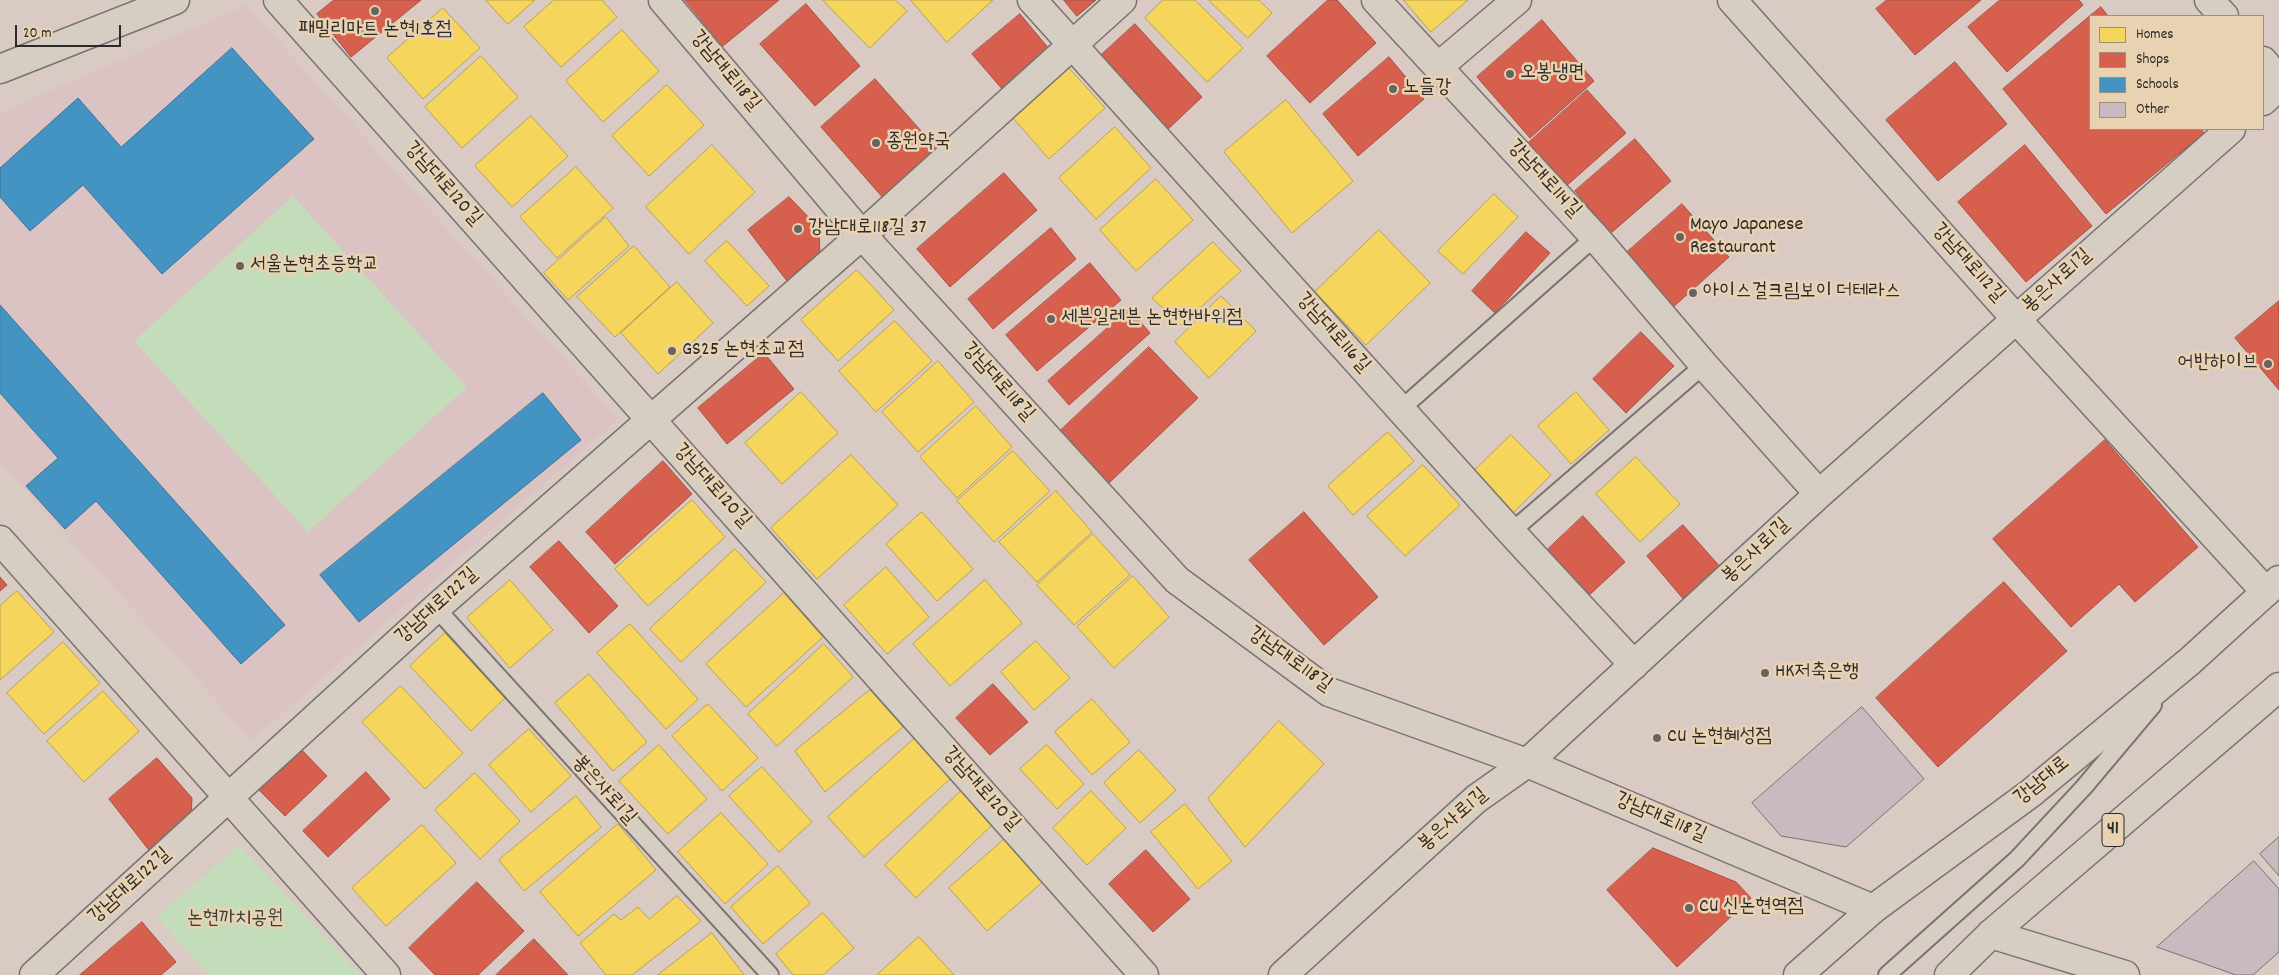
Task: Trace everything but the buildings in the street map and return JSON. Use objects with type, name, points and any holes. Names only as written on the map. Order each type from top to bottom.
[{"type":"street","points":[[0,69],[175,0]]},
{"type":"street","name":"강남대로120길","points":[[278,0],[1144,975]]},
{"type":"street","name":"강남대로118길","points":[[663,0],[862,235],[1177,580],[1329,692],[1527,763],[1872,909]]},
{"type":"street","name":"강남대로116길","points":[[1032,0],[1072,47],[1634,666]]},
{"type":"street","points":[[650,418],[862,235],[1122,0]]},
{"type":"street","name":"강남대로114길","points":[[1376,0],[1595,237],[1704,365],[1819,494]]},
{"type":"street","points":[[1438,67],[1517,0]]},
{"type":"street","name":"강남대로112길","points":[[1732,0],[2016,319],[2273,586]]},
{"type":"street","points":[[2209,0],[2223,15]]},
{"type":"street","points":[[2264,62],[2279,80]]},
{"type":"street","points":[[2264,100],[2279,86]]},
{"type":"street","name":"봉은사로1길","points":[[1283,975],[1476,799],[1527,763],[1819,494],[2230,130]]},
{"type":"street","name":"강남대로122길","points":[[34,975],[436,608],[650,418]]},
{"type":"street","points":[[0,540],[386,975]]},
{"type":"street","name":"강남대로","points":[[1798,975],[1872,909],[2031,793],[2190,661],[2273,586]]},
{"type":"street","name":"41","points":[[1949,975],[1991,934],[2279,687]]},
{"type":"street","points":[[1991,934],[2125,975]]},
{"type":"lane","points":[[1401,409],[1595,237]]},
{"type":"lane","points":[[1511,532],[1704,365]]},
{"type":"lane","name":"봉은사로1길","points":[[436,608],[770,975]]},
{"type":"lane","points":[[1887,975],[2017,859],[2084,787],[2190,661]]},
{"type":"shaded area","name":"서울논현초등학교","points":[[246,5],[618,419],[252,740],[0,462],[0,113]]},
{"type":"green space","points":[[293,196],[467,387],[308,532],[134,341]]},
{"type":"green space","name":"논현까치공원","points":[[239,845],[360,975],[209,975],[157,917]]},
{"type":"place","name":"패밀리마트 논현1호점","points":[[375,11]]},
{"type":"place","name":"오봉냉면","points":[[1510,74]]},
{"type":"place","name":"노들강","points":[[1393,89]]},
{"type":"place","name":"종원약국","points":[[876,143]]},
{"type":"place","name":"강남대로118길 37","points":[[798,229]]},
{"type":"place","name":"Mayo Japanese Restaurant","points":[[1680,237]]},
{"type":"place","name":"서울논현초등학교","points":[[240,266]]},
{"type":"place","name":"아이스걸크림보이 더테라스","points":[[1693,293]]},
{"type":"place","name":"세븐일레븐 논현한바위점","points":[[1051,319]]},
{"type":"place","name":"GS25 논현초교점","points":[[672,351]]},
{"type":"place","name":"어반하이브","points":[[2268,364]]},
{"type":"place","name":"HK저축은행","points":[[1765,673]]},
{"type":"place","name":"CU 논현혜성점","points":[[1657,738]]},
{"type":"place","name":"CU 신논현역점","points":[[1689,908]]}]
